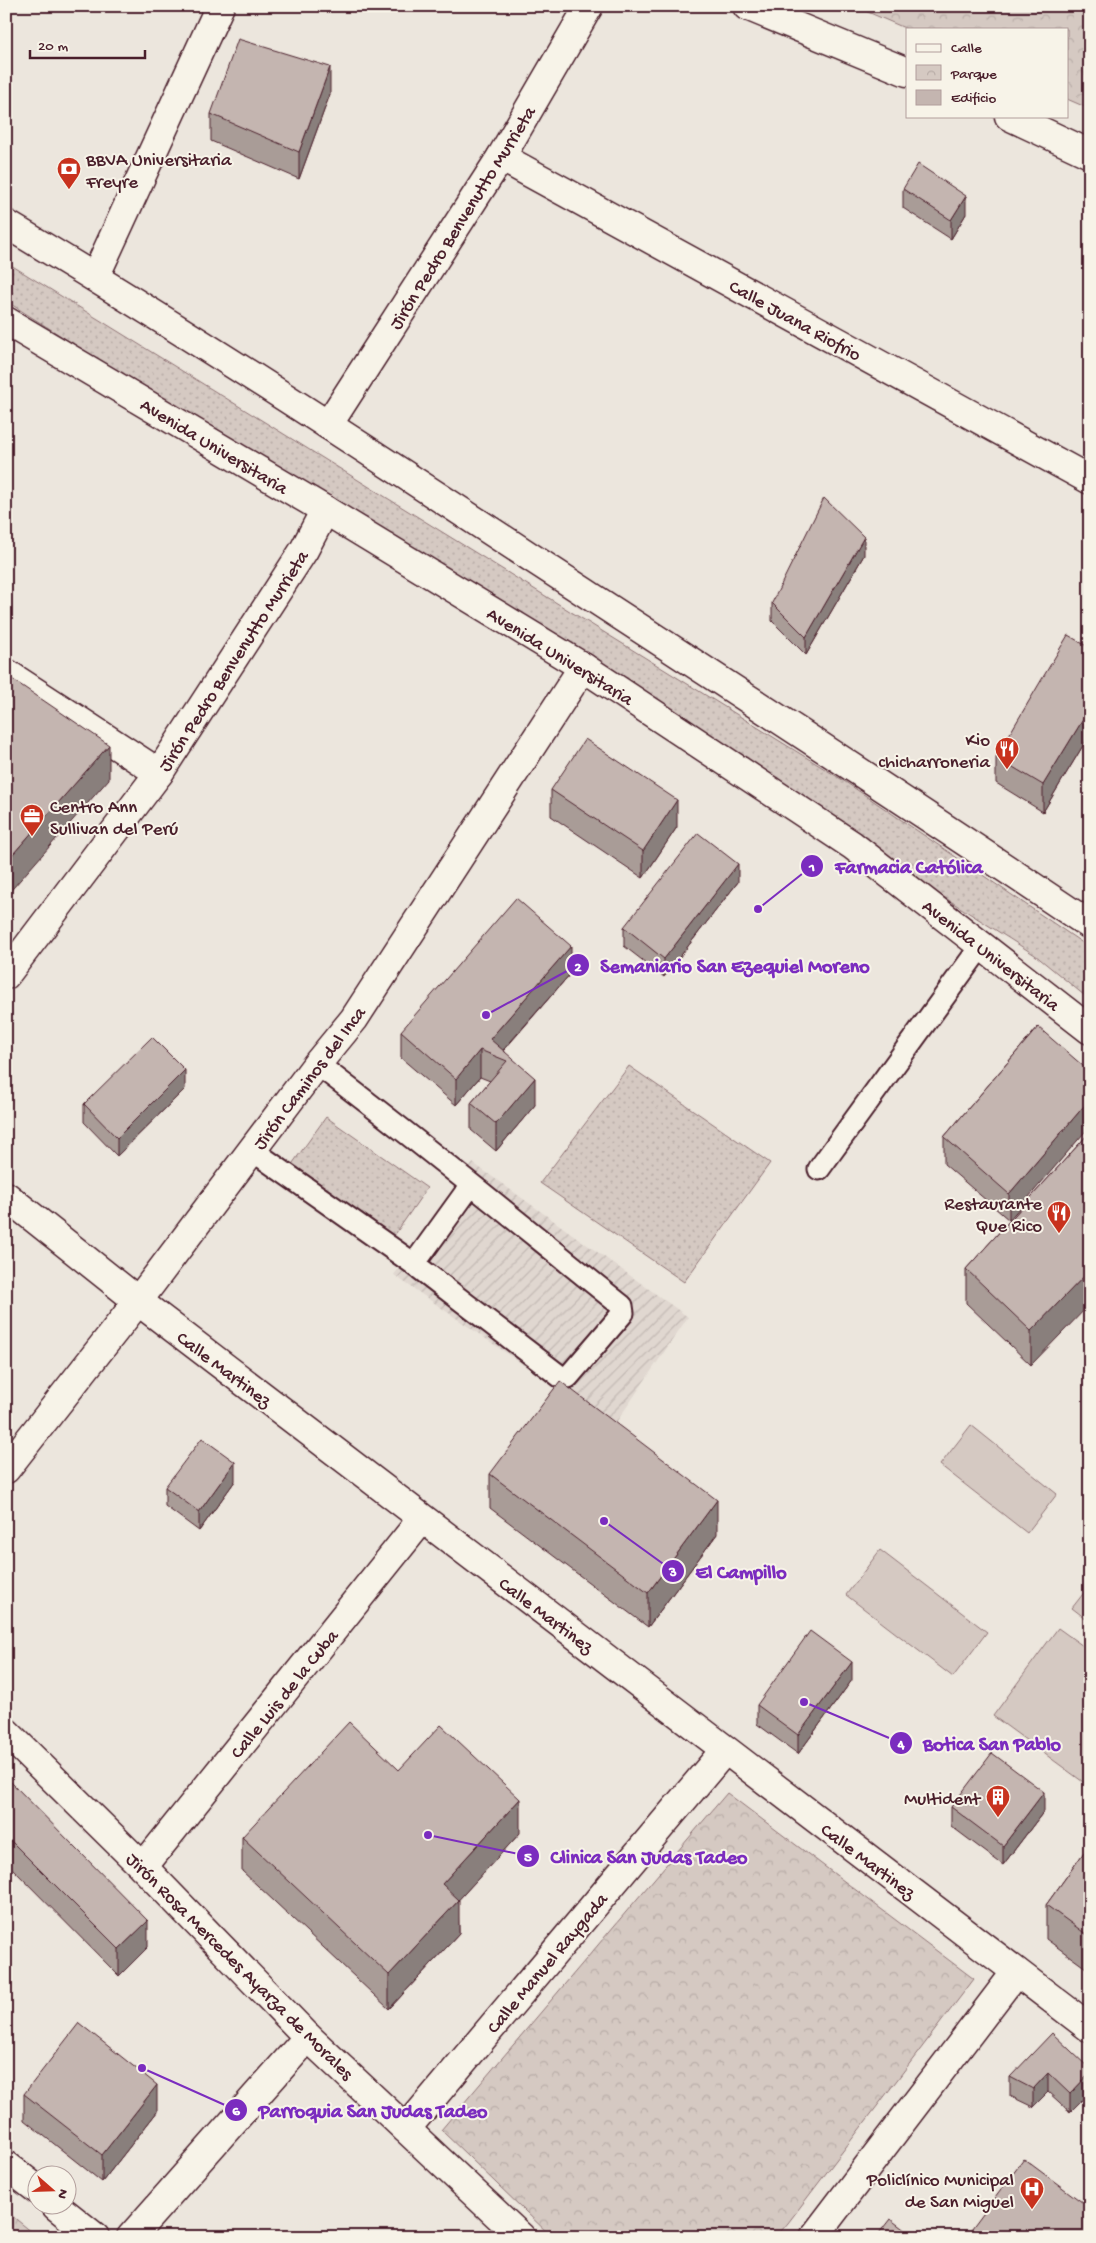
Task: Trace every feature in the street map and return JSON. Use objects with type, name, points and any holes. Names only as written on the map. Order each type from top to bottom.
[{"type":"street","points":[[95,277],[220,6]]},
{"type":"street","name":"Jirón Pedro Benvenutto Murrieta","points":[[328,425],[501,157],[588,6]]},
{"type":"street","points":[[748,6],[906,72]]},
{"type":"street","points":[[1013,118],[1090,154]]},
{"type":"street","name":"Calle Juana Riofrio","points":[[501,157],[1090,480]]},
{"type":"street","points":[[6,224],[95,277],[328,425],[926,815],[1090,925]]},
{"type":"street","name":"Avenida Universitaria","points":[[6,321],[325,510],[583,667],[852,845],[1090,1030]]},
{"type":"street","name":"Jirón Pedro Benvenutto Murrieta","points":[[6,975],[159,773],[304,550],[325,510]]},
{"type":"street","name":"Jirón Caminos del Inca","points":[[6,1469],[138,1301],[317,1064],[354,1019],[583,667]]},
{"type":"street","points":[[6,673],[159,773]]},
{"type":"street","name":"Calle Martinez","points":[[6,1196],[138,1301],[422,1519],[1090,2028]]},
{"type":"street","name":"Calle Luis de la Cuba","points":[[143,1867],[422,1519]]},
{"type":"street","name":"Jirón Rosa Mercedes Ayarza de Morales","points":[[6,1732],[143,1867],[308,2038],[521,2237]]},
{"type":"street","name":"Calle Manuel Raygada","points":[[406,2128],[725,1750]]},
{"type":"street","points":[[814,2237],[1016,1972]]},
{"type":"street","points":[[131,2237],[308,2038]]},
{"type":"street","points":[[6,2165],[28,2182]]},
{"type":"street","points":[[69,2216],[95,2237]]},
{"type":"lane","points":[[819,1168],[981,946]]},
{"type":"lane","points":[[252,1150],[414,1264],[561,1377],[568,1377],[623,1312],[622,1306],[317,1064]]},
{"type":"lane","points":[[414,1264],[471,1185]]},
{"type":"shaded area","points":[[473,1163],[688,1317],[613,1427],[394,1275]]},
{"type":"green space","points":[[854,6],[1090,6],[1090,109],[1068,99],[1068,28],[906,29]]},
{"type":"green space","points":[[6,262],[841,779],[1090,948],[1090,1000],[1035,955],[6,301]]},
{"type":"green space","points":[[629,1066],[770,1163],[684,1282],[540,1183]]},
{"type":"green space","points":[[326,1117],[427,1188],[387,1246],[285,1174]]},
{"type":"green space","points":[[971,1425],[1057,1494],[1027,1533],[940,1465]]},
{"type":"green space","points":[[880,1550],[987,1632],[953,1677],[846,1595]]},
{"type":"green space","points":[[1090,1585],[1090,1622],[1072,1608]]},
{"type":"green space","points":[[1058,1628],[1090,1651],[1090,1787],[993,1716]]},
{"type":"green space","points":[[727,1793],[974,1979],[776,2237],[552,2237],[441,2130]]},
{"type":"green space","points":[[6,2211],[38,2237],[6,2237]]},
{"type":"building","points":[[238,39],[330,67],[299,152],[211,114]]},
{"type":"building","points":[[918,164],[966,196],[951,220],[903,189]]},
{"type":"building","points":[[824,498],[864,537],[806,637],[772,603]]},
{"type":"building","points":[[1068,635],[1090,648],[1090,708],[1043,785],[996,757]]},
{"type":"building","name":"Centro Ann Sullivan del Perú","points":[[6,675],[109,745],[6,862]]},
{"type":"building","points":[[585,739],[677,800],[643,851],[551,790]]},
{"type":"building","points":[[698,833],[738,864],[664,959],[624,927]]},
{"type":"building","points":[[516,898],[571,946],[490,1039],[535,1078],[496,1124],[471,1103],[507,1061],[480,1050],[456,1079],[401,1031]]},
{"type":"building","points":[[1038,1027],[1090,1072],[1090,1099],[1009,1194],[944,1137]]},
{"type":"building","points":[[152,1037],[185,1070],[117,1138],[84,1104]]},
{"type":"building","name":"Restaurante Que Rico","points":[[1090,1132],[1090,1270],[1031,1331],[966,1269]]},
{"type":"building","points":[[560,1381],[717,1500],[648,1593],[490,1474]]},
{"type":"building","points":[[202,1438],[235,1462],[199,1512],[165,1487]]},
{"type":"building","points":[[810,1631],[852,1662],[798,1735],[757,1705]]},
{"type":"building","points":[[349,1722],[399,1770],[441,1725],[520,1799],[442,1884],[459,1900],[389,1975],[242,1837]]},
{"type":"building","name":"Multident","points":[[992,1753],[1044,1792],[1003,1846],[951,1807]]},
{"type":"building","points":[[6,1777],[148,1921],[119,1949],[6,1836]]},
{"type":"building","points":[[1090,1844],[1090,1937],[1046,1905]]},
{"type":"building","points":[[79,2023],[157,2085],[102,2155],[24,2094]]},
{"type":"building","points":[[1052,2033],[1090,2069],[1090,2073],[1070,2094],[1048,2073],[1033,2089],[1010,2077]]},
{"type":"building","points":[[1024,2159],[1090,2208],[1090,2237],[966,2237]]},
{"type":"building","points":[[890,2219],[914,2237],[876,2237]]},
{"type":"place","name":"BBVA Universitaria Freyre","points":[[69,190]]},
{"type":"place","name":"Kio chicharroneria","points":[[1007,770]]},
{"type":"place","name":"Centro Ann Sullivan del Perú","points":[[32,837]]},
{"type":"place","name":"Farmacia Católica","points":[[758,909]]},
{"type":"place","name":"Semaniario San Ezequiel Moreno","points":[[486,1015]]},
{"type":"place","name":"Restaurante Que Rico","points":[[1059,1234]]},
{"type":"place","name":"El Campillo","points":[[604,1521]]},
{"type":"place","name":"Botica San Pablo","points":[[804,1702]]},
{"type":"place","name":"Multident","points":[[998,1818]]},
{"type":"place","name":"Clinica San Judas Tadeo","points":[[428,1835]]},
{"type":"place","name":"Parroquia San Judas Tadeo","points":[[142,2068]]},
{"type":"place","name":"Policlínico Municipal de San Miguel","points":[[1032,2210]]}]
